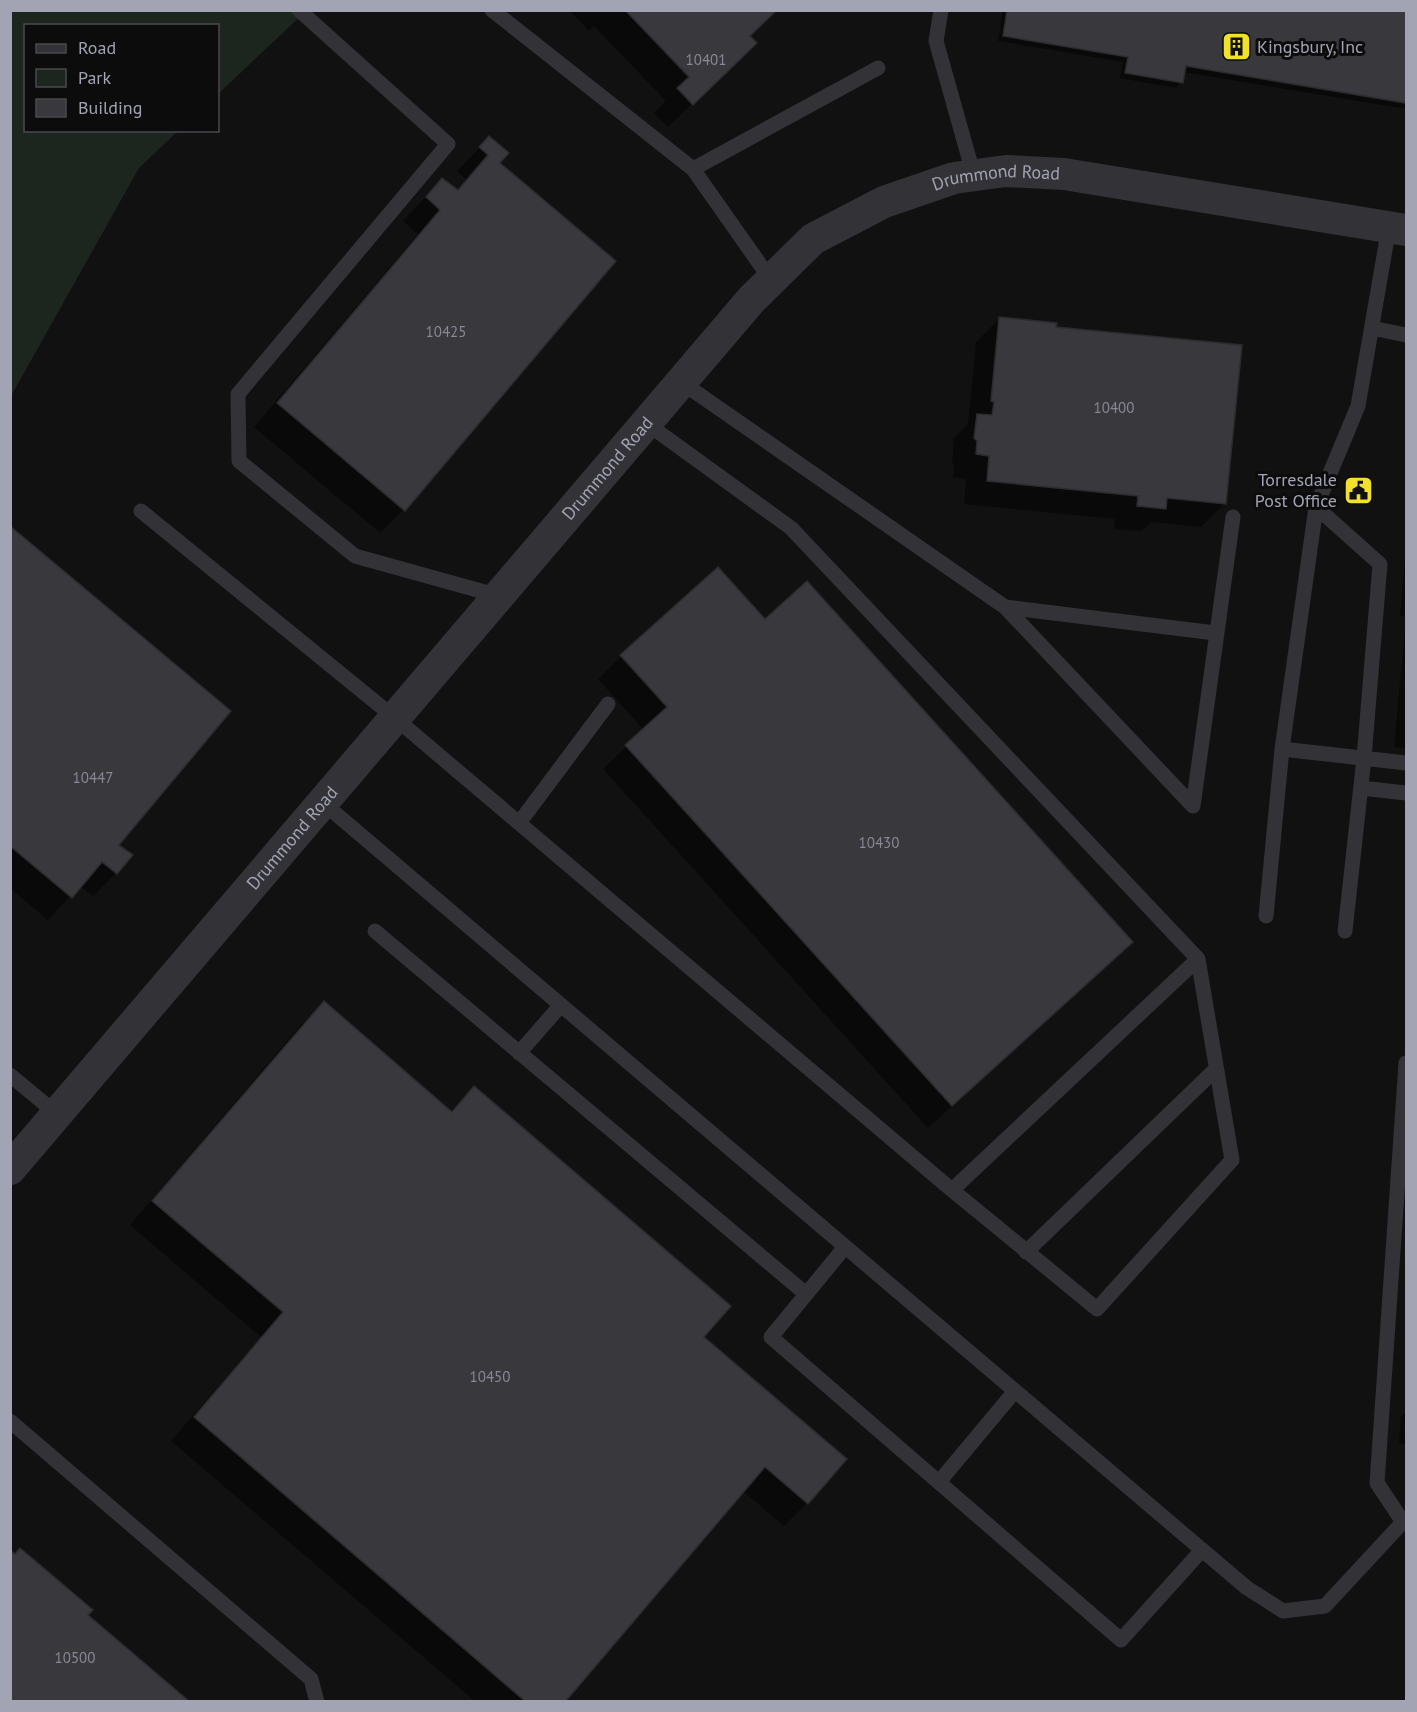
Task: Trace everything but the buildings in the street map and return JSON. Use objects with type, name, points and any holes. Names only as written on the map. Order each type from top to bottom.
[{"type":"street","name":"Drummond Road","points":[[10,1169],[752,299],[813,239],[884,202],[954,178],[1006,171],[1064,174],[1398,229]]},
{"type":"lane","points":[[299,10],[448,144],[238,394],[239,461],[355,556],[499,596]]},
{"type":"lane","points":[[492,10],[693,169],[771,280]]},
{"type":"lane","points":[[941,10],[936,41],[974,176]]},
{"type":"lane","points":[[693,169],[878,68]]},
{"type":"lane","points":[[1266,916],[1282,749],[1316,507],[1358,406],[1372,328],[1398,229]]},
{"type":"lane","points":[[1372,328],[1407,335]]},
{"type":"lane","points":[[681,382],[1005,607],[1192,806],[1233,517]]},
{"type":"lane","points":[[141,511],[394,718],[951,1190],[1097,1310],[1232,1160],[1198,959],[791,528],[646,423]]},
{"type":"lane","points":[[1316,507],[1380,564],[1364,759],[1346,931]]},
{"type":"lane","points":[[1005,607],[1215,633]]},
{"type":"lane","points":[[519,824],[608,704]]},
{"type":"lane","points":[[1282,749],[1407,763]]},
{"type":"lane","points":[[1361,788],[1407,793]]},
{"type":"lane","points":[[322,802],[1247,1588],[1283,1611],[1325,1606],[1405,1522],[1377,1483],[1407,1063]]},
{"type":"lane","points":[[375,931],[806,1294]]},
{"type":"lane","points":[[951,1190],[1198,959]]},
{"type":"lane","points":[[519,1053],[561,1005]]},
{"type":"lane","points":[[1026,1252],[1216,1070]]},
{"type":"lane","points":[[10,1075],[57,1114]]},
{"type":"lane","points":[[846,1247],[771,1337],[1121,1640],[1202,1550]]},
{"type":"lane","points":[[939,1482],[1015,1390]]},
{"type":"lane","points":[[10,1421],[311,1679],[317,1701]]},
{"type":"green space","points":[[11,11],[306,11],[219,93],[219,24],[24,24],[24,132],[177,132],[139,168],[11,396]]},
{"type":"place","name":"Kingsbury, Inc","points":[[1236,47]]},
{"type":"place","name":"Torresdale Post Office","points":[[1358,490]]}]
